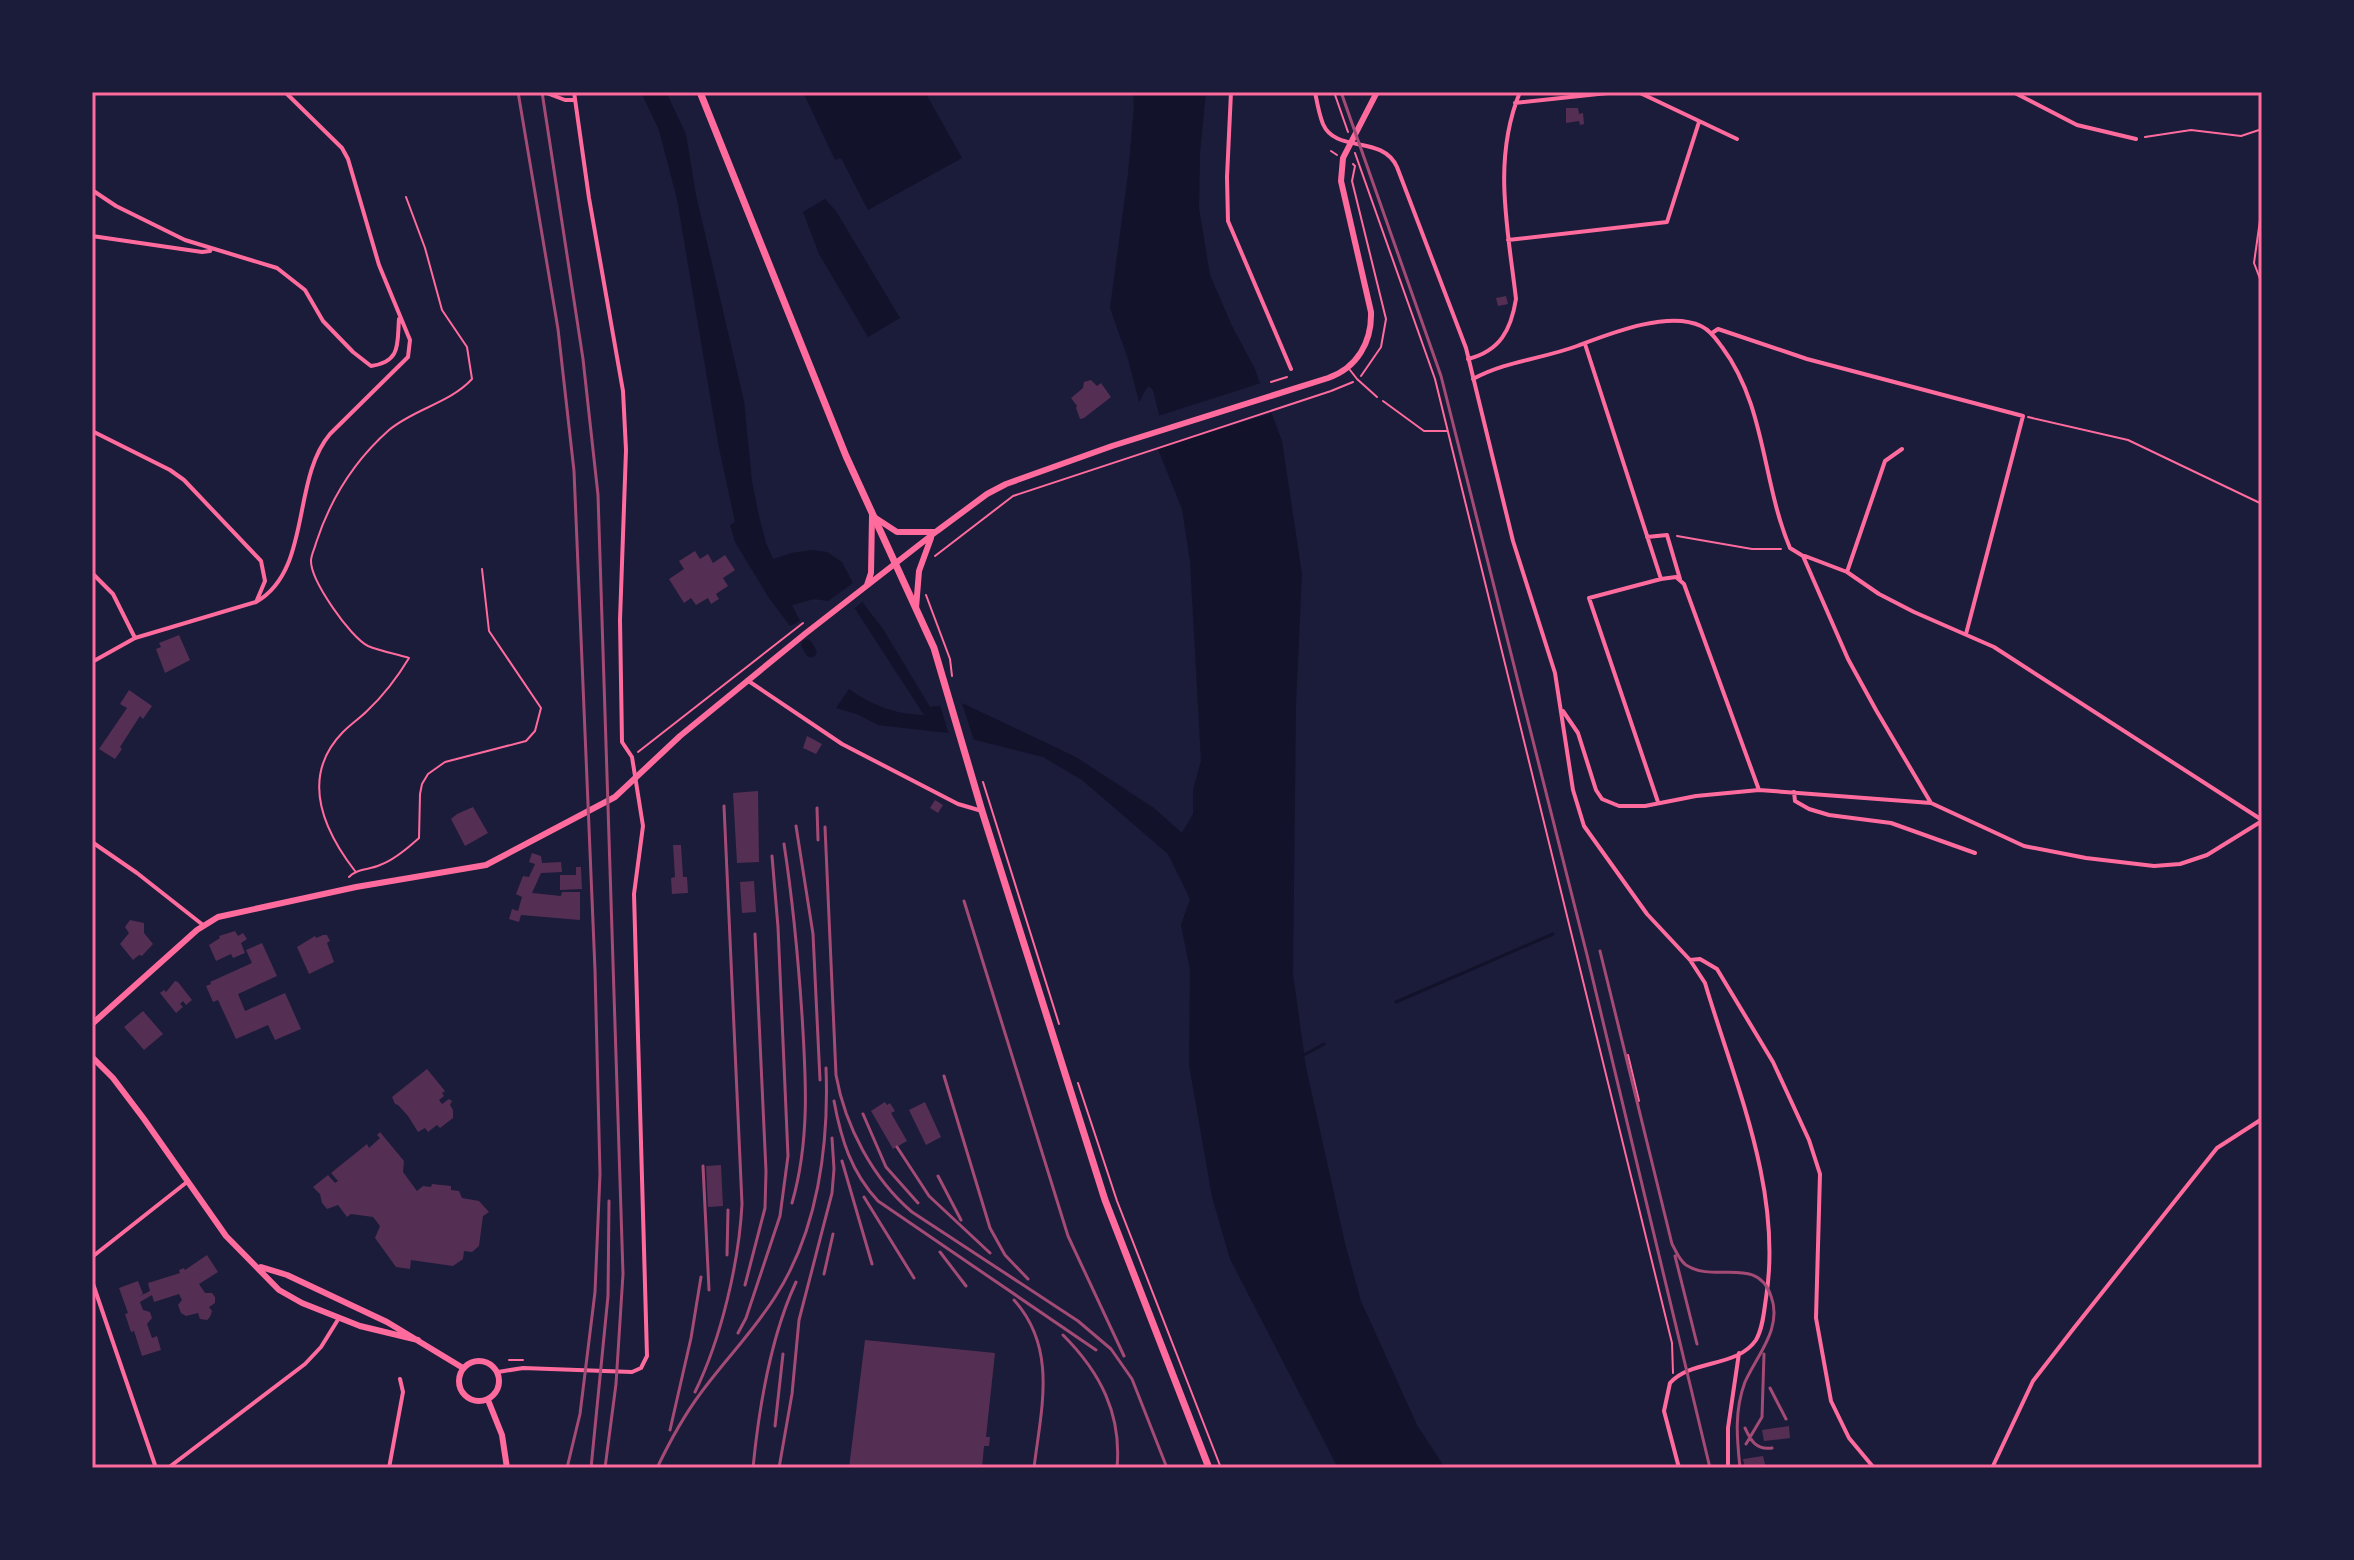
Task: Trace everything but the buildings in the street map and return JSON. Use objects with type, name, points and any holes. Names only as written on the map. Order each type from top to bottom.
[{"type":"main road","points":[[700,92],[872,516],[934,648],[1105,1200],[1209,1468]]},
{"type":"main road","points":[[92,1024],[203,925],[234,913],[496,862],[615,797],[680,736],[747,680],[935,533],[987,494],[1006,484],[1112,446],[1334,376],[1348,367],[1362,352],[1371,328],[1369,294],[1340,169],[1377,92]]},
{"type":"main road","points":[[872,516],[897,532],[935,533]]},
{"type":"main road","points":[[864,588],[871,573],[872,516]]},
{"type":"main road","points":[[916,609],[919,571],[935,533]]},
{"type":"main road","points":[[92,1057],[116,1082],[226,1236],[279,1290],[360,1326],[418,1340]]},
{"type":"main road","points":[[258,1266],[287,1275],[334,1298],[418,1340],[463,1368]]},
{"type":"main road","points":[[334,1298],[339,1317]]},
{"type":"main road","points":[[339,1317],[348,1305]]},
{"type":"main road","points":[[474,1361],[493,1366],[498,1372],[498,1388],[488,1400],[476,1401],[464,1394],[459,1383],[463,1368],[474,1361]]},
{"type":"main road","points":[[488,1400],[502,1435],[507,1468]]},
{"type":"street","points":[[92,662],[135,638],[256,602],[274,588],[291,555],[310,478],[324,442],[408,357],[410,340],[379,265],[348,159],[342,148],[285,92]]},
{"type":"street","points":[[544,92],[565,100],[575,100]]},
{"type":"street","points":[[498,1372],[523,1368],[632,1372],[641,1368],[647,1356],[634,894],[643,826],[632,757],[622,742],[620,620],[626,450],[623,391],[574,92]]},
{"type":"street","points":[[1231,92],[1228,221],[1292,372]]},
{"type":"street","points":[[1315,92],[1324,126],[1349,147],[1366,144],[1387,154],[1397,167],[1461,334],[1513,541],[1555,673],[1573,790],[1584,826],[1647,914],[1690,960],[1705,983],[1758,1156],[1769,1223],[1770,1262],[1764,1314],[1755,1341],[1739,1353],[1674,1378],[1665,1396],[1664,1411],[1679,1468]]},
{"type":"street","points":[[1468,359],[1490,351],[1508,332],[1516,299],[1503,167],[1515,103],[1520,92]]},
{"type":"street","points":[[1515,103],[1617,92]]},
{"type":"street","points":[[1638,92],[1737,139]]},
{"type":"street","points":[[2013,92],[2077,125],[2136,139]]},
{"type":"street","points":[[1508,240],[1667,222],[1699,122]]},
{"type":"street","points":[[92,190],[116,206],[185,240],[277,268],[305,290],[323,321],[371,366],[383,362],[396,351],[400,338],[400,316]]},
{"type":"street","points":[[92,236],[202,252],[212,250]]},
{"type":"street","points":[[1473,379],[1489,370],[1633,327],[1672,321],[1702,326],[1732,360],[1748,393],[1790,548],[1847,572],[1879,594],[1994,647],[2262,820],[2207,855],[2180,864],[2154,866],[2086,858],[2024,846],[1931,803],[1759,790],[1619,806],[1602,799],[1596,790],[1578,733],[1562,709]]},
{"type":"street","points":[[1711,333],[1718,329],[1807,359],[2023,416],[1966,634]]},
{"type":"street","points":[[1585,343],[1661,579]]},
{"type":"street","points":[[92,431],[184,480],[261,561],[265,581],[256,602]]},
{"type":"street","points":[[1847,572],[1885,461],[1902,449]]},
{"type":"street","points":[[1647,537],[1667,535],[1680,579],[1694,609],[1759,790]]},
{"type":"street","points":[[1803,556],[1848,659],[1931,803]]},
{"type":"street","points":[[92,573],[113,594],[135,638]]},
{"type":"street","points":[[1658,803],[1589,598],[1661,579],[1680,579]]},
{"type":"street","points":[[747,680],[842,744],[958,804],[982,811]]},
{"type":"street","points":[[1794,792],[1795,801],[1809,809],[1829,815],[1891,823],[1975,853]]},
{"type":"street","points":[[92,842],[203,925]]},
{"type":"street","points":[[1690,960],[1700,959],[1717,969],[1773,1062],[1809,1140],[1820,1174],[1816,1318],[1831,1401],[1849,1438],[1874,1468]]},
{"type":"street","points":[[1992,1468],[2033,1381],[2074,1328],[2217,1148],[2262,1119]]},
{"type":"street","points":[[92,1257],[187,1182]]},
{"type":"street","points":[[92,1281],[156,1468]]},
{"type":"street","points":[[168,1468],[305,1364],[321,1347],[339,1317]]},
{"type":"street","points":[[1728,1468],[1728,1428],[1739,1353]]},
{"type":"street","points":[[389,1468],[403,1392],[400,1379]]},
{"type":"lane","points":[[1348,367],[1377,397]]},
{"type":"path","points":[[1334,92],[1343,120]]},
{"type":"path","points":[[2136,139],[2191,130],[2241,136],[2262,129]]},
{"type":"path","points":[[1360,166],[1421,337],[1448,431],[1672,1343],[1674,1378]]},
{"type":"path","points":[[355,871],[334,843],[324,820],[320,804],[322,761],[342,733],[392,685],[409,658],[365,645],[331,606],[315,578],[311,560],[342,485],[370,449],[410,415],[463,389],[472,379],[467,347],[442,310],[425,248],[406,197]]},
{"type":"path","points":[[2262,206],[2254,263],[2262,284]]},
{"type":"path","points":[[1271,382],[1292,372]]},
{"type":"path","points":[[930,560],[1013,496],[1344,387],[1357,379]]},
{"type":"path","points":[[1377,397],[1424,431],[1448,431]]},
{"type":"path","points":[[2023,416],[2128,440],[2262,504]]},
{"type":"path","points":[[1667,535],[1760,550],[1790,548]]},
{"type":"path","points":[[349,877],[355,871],[390,861],[419,838],[422,784],[433,769],[462,757],[526,741],[538,723],[541,708],[489,631],[482,569]]},
{"type":"path","points":[[925,590],[950,659],[953,681]]},
{"type":"path","points":[[632,757],[811,618]]},
{"type":"path","points":[[980,771],[1063,1035]]},
{"type":"path","points":[[1628,1055],[1639,1101]]},
{"type":"path","points":[[1077,1079],[1117,1201],[1221,1468]]},
{"type":"shaded area","points":[[641,92],[666,92],[686,134],[696,195],[744,401],[752,481],[759,516],[773,559],[813,550],[827,552],[842,562],[863,603],[883,629],[930,707],[962,703],[1076,757],[1154,808],[1182,833],[1193,814],[1193,790],[1201,761],[1190,561],[1182,509],[1158,449],[1159,414],[1153,390],[1148,386],[1139,402],[1110,308],[1128,174],[1133,92],[1206,92],[1199,208],[1210,275],[1254,367],[1282,441],[1302,574],[1296,704],[1293,974],[1306,1067],[1361,1301],[1417,1425],[1445,1468],[1338,1468],[1230,1259],[1212,1197],[1189,1065],[1190,970],[1181,925],[1190,899],[1168,854],[1082,780],[1043,757],[948,733],[878,725],[836,708],[849,689],[884,708],[924,715],[843,590],[828,601],[814,599],[792,605],[800,621],[790,626],[735,542],[730,525],[735,522],[718,443],[677,199],[659,130]]},
{"type":"shaded area","points":[[803,92],[925,92],[962,158],[868,210],[841,158],[835,160]]},
{"type":"shaded area","points":[[825,199],[836,211],[900,318],[868,337],[819,254],[803,212]]},
{"type":"pier","points":[[1264,382],[1275,412],[1154,450],[1155,417]]},
{"type":"pier","points":[[855,581],[866,599],[851,611],[841,595],[835,597]]},
{"type":"pier","points":[[961,700],[975,744],[950,738],[939,702]]},
{"type":"waterway","points":[[807,645],[811,652]]},
{"type":"waterway","points":[[1396,1002],[1553,934]]},
{"type":"waterway","points":[[1302,1056],[1324,1044]]},
{"type":"railway","points":[[518,92],[558,329],[574,471],[595,970],[600,1174],[595,1292],[580,1414],[567,1468]]},
{"type":"railway","points":[[542,92],[583,359],[598,495],[623,1274],[616,1384],[605,1468]]},
{"type":"railway","points":[[1341,92],[1441,376],[1587,955],[1710,1468]]},
{"type":"railway","points":[[695,1392],[713,1349],[727,1300],[742,1204],[724,806]]},
{"type":"railway","points":[[817,808],[818,840]]},
{"type":"railway","points":[[796,826],[813,934],[820,1080]]},
{"type":"railway","points":[[825,827],[836,1075],[846,1113],[863,1150],[885,1184],[912,1212],[1078,1321],[1111,1349],[1132,1379],[1167,1468]]},
{"type":"railway","points":[[784,844],[797,950],[805,1086],[802,1156],[792,1203]]},
{"type":"railway","points":[[738,1333],[746,1318],[780,1216],[788,1156],[772,856]]},
{"type":"railway","points":[[964,901],[1068,1236],[1124,1356]]},
{"type":"railway","points":[[745,1285],[765,1208],[755,934]]},
{"type":"railway","points":[[1600,951],[1672,1244],[1686,1265],[1710,1272],[1746,1273],[1765,1284],[1771,1296],[1774,1308],[1771,1330],[1745,1382],[1739,1404],[1737,1436],[1740,1468]]},
{"type":"railway","points":[[657,1468],[694,1403],[775,1297],[802,1244],[823,1157],[826,1068]]},
{"type":"railway","points":[[944,1076],[990,1228],[1005,1255],[1028,1279]]},
{"type":"railway","points":[[834,1101],[848,1154],[878,1201],[1096,1350]]},
{"type":"railway","points":[[863,1114],[886,1167],[918,1203]]},
{"type":"railway","points":[[779,1468],[792,1394],[799,1320],[832,1193],[832,1138]]},
{"type":"railway","points":[[897,1147],[929,1196],[990,1253]]},
{"type":"railway","points":[[842,1161],[872,1264]]},
{"type":"railway","points":[[703,1166],[709,1290]]},
{"type":"railway","points":[[938,1176],[961,1220]]},
{"type":"railway","points":[[864,1197],[914,1278]]},
{"type":"railway","points":[[591,1468],[608,1296],[609,1201]]},
{"type":"railway","points":[[727,1255],[728,1210]]},
{"type":"railway","points":[[824,1274],[833,1234]]},
{"type":"railway","points":[[940,1252],[966,1286]]},
{"type":"railway","points":[[1675,1256],[1697,1344]]},
{"type":"railway","points":[[670,1430],[701,1277]]},
{"type":"railway","points":[[753,1468],[767,1373],[779,1326],[796,1282]]},
{"type":"railway","points":[[1014,1300],[1028,1319],[1042,1359],[1042,1402],[1034,1468]]},
{"type":"railway","points":[[1063,1335],[1088,1364],[1106,1395],[1116,1430],[1117,1468]]},
{"type":"railway","points":[[775,1426],[783,1354]]},
{"type":"railway","points":[[1746,1444],[1762,1417],[1764,1354]]},
{"type":"railway","points":[[1770,1388],[1786,1419]]},
{"type":"railway","points":[[1745,1428],[1755,1444],[1772,1448]]}]
